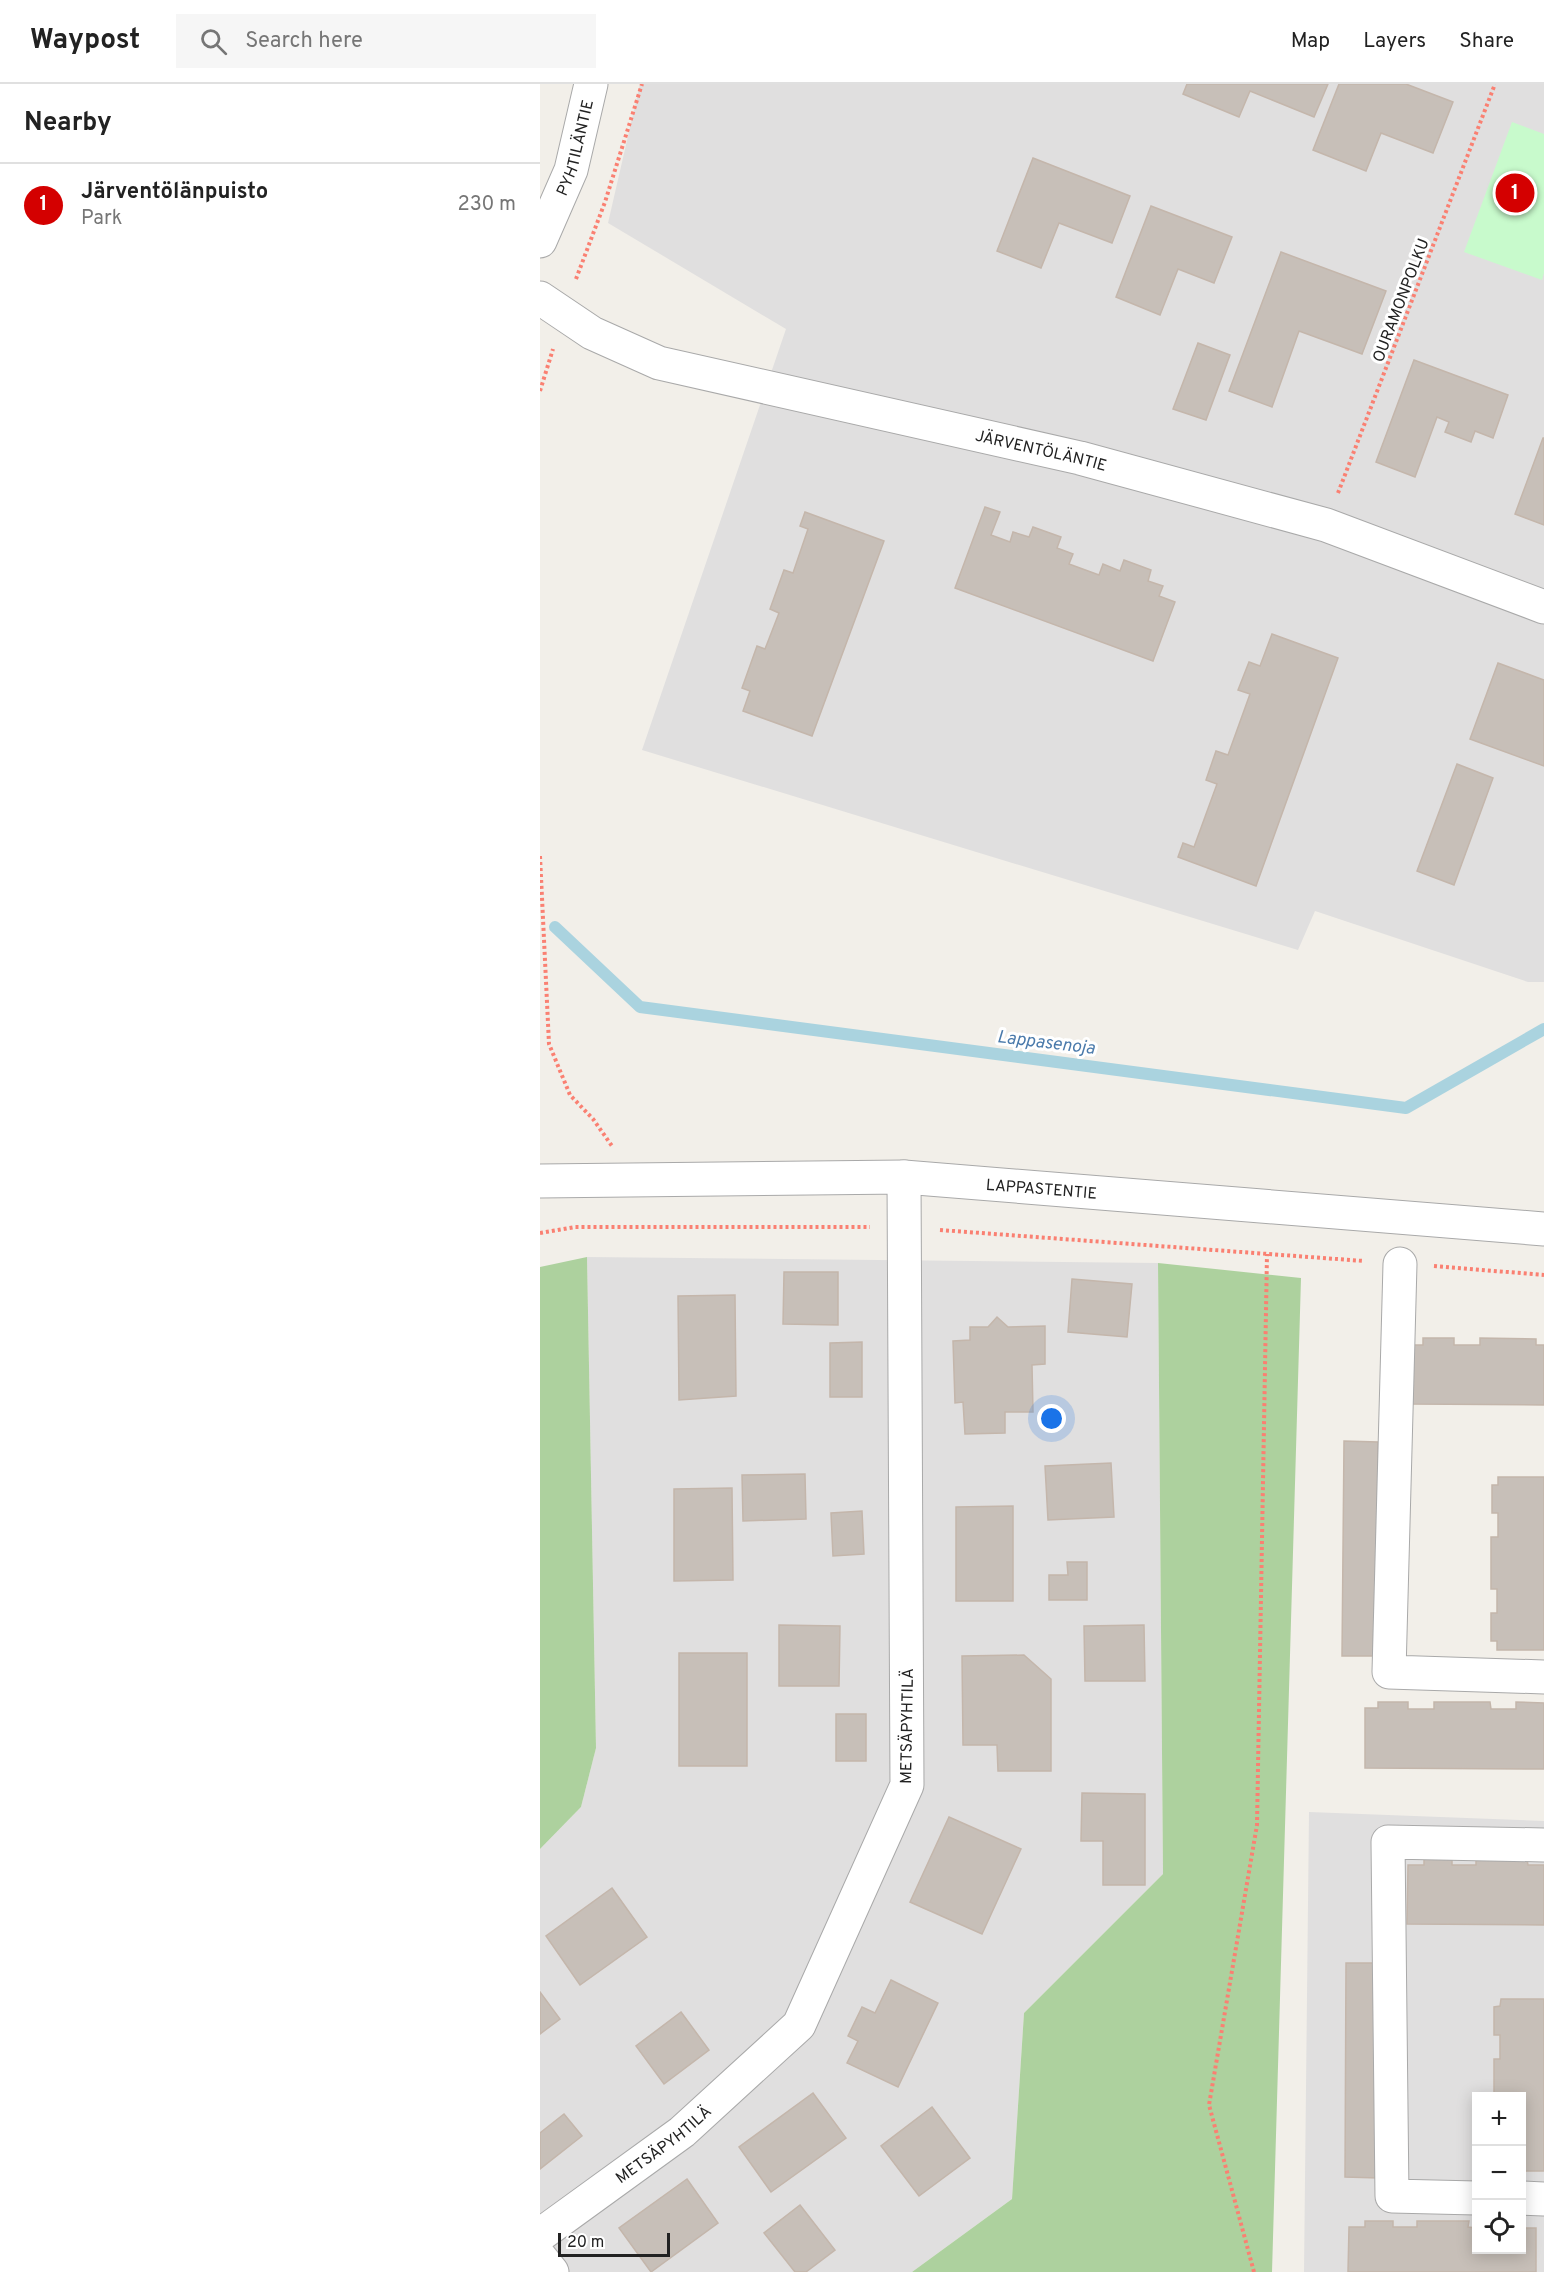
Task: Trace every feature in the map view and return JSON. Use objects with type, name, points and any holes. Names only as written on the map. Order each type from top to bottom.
[{"type":"street","name":"PYHTILÄNTIE","points":[[540,240],[571,170],[591,84]]},
{"type":"street","name":"JÄRVENTÖLÄNTIE","points":[[552,306],[592,333],[659,363],[1080,458],[1326,525],[1544,607]]},
{"type":"street","name":"LAPPASTENTIE","points":[[540,1181],[904,1177],[1544,1229]]},
{"type":"street","name":"METSÄPYHTILÄ","points":[[540,2235],[682,2132],[799,2025],[907,1785],[904,1177]]},
{"type":"street","points":[[1400,1264],[1389,1672],[1544,1677]]},
{"type":"street","points":[[1472,2198],[1392,2196],[1388,1842],[1544,1845]]},
{"type":"street","points":[[1526,2198],[1544,2199]]},
{"type":"street","points":[[540,2257],[552,2272]]},
{"type":"path","points":[[540,391],[552,306],[605,202],[642,84]]},
{"type":"path","name":"OURAMONPOLKU","points":[[1326,525],[1496,84]]},
{"type":"path","points":[[540,856],[549,1044],[570,1095],[612,1143],[618,1180],[621,1227]]},
{"type":"path","points":[[540,1233],[575,1227],[906,1227],[1544,1275]]},
{"type":"path","points":[[1254,2272],[1209,2104],[1257,1824],[1267,1254]]},
{"type":"shaded area","points":[[640,84],[1544,84],[1544,982],[1528,982],[1315,911],[1298,950],[642,750],[786,329],[608,223]]},
{"type":"shaded area","points":[[587,1257],[1158,1263],[1163,1874],[1024,2013],[1012,2199],[912,2272],[540,2272],[540,1849],[581,1807],[596,1748]]},
{"type":"shaded area","points":[[1309,1812],[1544,1821],[1544,2272],[1304,2272]]},
{"type":"green space","points":[[1512,122],[1544,134],[1544,273],[1542,280],[1464,252]]},
{"type":"green space","points":[[587,1257],[596,1748],[581,1807],[540,1849],[540,1267]]},
{"type":"green space","points":[[1158,1263],[1301,1278],[1272,2272],[912,2272],[1012,2199],[1024,2013],[1163,1874]]},
{"type":"building","points":[[1187,84],[1328,84],[1314,117],[1250,91],[1239,117],[1183,94]]},
{"type":"building","points":[[1339,84],[1406,84],[1453,102],[1433,153],[1381,133],[1366,171],[1313,150]]},
{"type":"building","points":[[1033,158],[1130,196],[1112,243],[1059,223],[1041,268],[997,251]]},
{"type":"building","points":[[1151,206],[1232,237],[1214,283],[1178,269],[1160,315],[1116,297]]},
{"type":"building","points":[[1281,252],[1386,291],[1362,354],[1299,331],[1272,407],[1229,391]]},
{"type":"building","points":[[1198,343],[1230,355],[1206,420],[1173,409]]},
{"type":"building","points":[[1414,360],[1508,395],[1493,438],[1475,431],[1471,442],[1445,432],[1449,422],[1437,417],[1415,477],[1376,462]]},
{"type":"building","points":[[1544,438],[1544,525],[1515,514]]},
{"type":"building","points":[[985,507],[1000,512],[991,535],[1010,542],[1013,532],[1029,537],[1033,527],[1061,537],[1057,548],[1073,554],[1069,564],[1099,575],[1103,564],[1120,571],[1124,560],[1151,570],[1148,581],[1163,586],[1159,596],[1175,602],[1153,661],[955,588]]},
{"type":"building","points":[[805,512],[884,541],[812,736],[743,711],[750,691],[742,688],[757,646],[765,649],[779,613],[770,609],[784,570],[793,573],[808,529],[800,526]]},
{"type":"building","points":[[1272,634],[1338,658],[1256,886],[1178,857],[1183,843],[1194,847],[1217,784],[1206,780],[1216,751],[1228,755],[1250,694],[1238,690],[1249,662],[1260,666]]},
{"type":"building","points":[[1498,663],[1544,680],[1544,766],[1470,739]]},
{"type":"building","points":[[1457,764],[1493,778],[1454,885],[1417,871]]},
{"type":"building","points":[[784,1272],[838,1272],[838,1325],[783,1324]]},
{"type":"building","points":[[1072,1279],[1132,1284],[1127,1337],[1068,1332]]},
{"type":"building","points":[[735,1295],[736,1396],[679,1400],[678,1296]]},
{"type":"building","points":[[997,1317],[1008,1327],[1045,1326],[1045,1364],[1032,1365],[1033,1412],[1005,1412],[1005,1433],[965,1434],[963,1402],[955,1403],[953,1341],[970,1340],[970,1327],[988,1327]]},
{"type":"building","points":[[1423,1338],[1454,1338],[1454,1345],[1480,1345],[1480,1338],[1536,1339],[1536,1345],[1544,1345],[1544,1405],[1410,1404],[1411,1345],[1423,1345]]},
{"type":"building","points":[[862,1342],[862,1397],[830,1397],[830,1343]]},
{"type":"building","points":[[1344,1441],[1378,1442],[1376,1656],[1342,1656]]},
{"type":"building","points":[[1111,1463],[1114,1517],[1048,1520],[1045,1466]]},
{"type":"building","points":[[805,1474],[806,1519],[743,1521],[742,1475]]},
{"type":"building","points":[[1498,1477],[1544,1477],[1544,1650],[1497,1650],[1497,1641],[1491,1641],[1491,1613],[1497,1613],[1497,1589],[1491,1589],[1491,1537],[1498,1537],[1498,1513],[1492,1513],[1492,1485],[1498,1485]]},
{"type":"building","points":[[732,1488],[733,1580],[674,1581],[674,1489]]},
{"type":"building","points":[[1013,1506],[1013,1601],[956,1601],[956,1507]]},
{"type":"building","points":[[862,1511],[864,1554],[833,1556],[831,1513]]},
{"type":"building","points":[[1067,1562],[1087,1562],[1087,1600],[1049,1600],[1049,1575],[1068,1575]]},
{"type":"building","points":[[779,1625],[840,1626],[839,1686],[779,1686]]},
{"type":"building","points":[[1144,1625],[1145,1681],[1085,1681],[1084,1626]]},
{"type":"building","points":[[679,1653],[747,1653],[747,1766],[679,1766]]},
{"type":"building","points":[[1024,1655],[1051,1679],[1051,1771],[998,1771],[997,1745],[963,1745],[962,1656]]},
{"type":"building","points":[[1378,1702],[1408,1702],[1408,1709],[1434,1709],[1434,1702],[1490,1702],[1491,1709],[1516,1709],[1516,1702],[1544,1703],[1544,1769],[1365,1768],[1365,1708],[1378,1708]]},
{"type":"building","points":[[836,1714],[866,1714],[866,1761],[836,1761]]},
{"type":"building","points":[[1082,1793],[1145,1794],[1145,1885],[1103,1885],[1103,1841],[1081,1841]]},
{"type":"building","points":[[949,1817],[1021,1849],[982,1934],[910,1902]]},
{"type":"building","points":[[1424,1859],[1452,1859],[1452,1865],[1476,1865],[1476,1859],[1527,1859],[1528,1865],[1544,1865],[1544,1925],[1407,1924],[1408,1865],[1424,1865]]},
{"type":"building","points":[[612,1888],[647,1937],[580,1985],[546,1936]]},
{"type":"building","points":[[1346,1963],[1380,1963],[1378,2178],[1345,2177]]},
{"type":"building","points":[[891,1980],[938,2003],[898,2087],[847,2063],[858,2041],[848,2036],[862,2007],[875,2013]]},
{"type":"building","points":[[540,1992],[560,2019],[540,2034]]},
{"type":"building","points":[[1501,1999],[1544,1999],[1544,2171],[1526,2171],[1526,2092],[1494,2092],[1494,2059],[1500,2059],[1500,2035],[1494,2035],[1494,2007],[1500,2006]]},
{"type":"building","points":[[681,2012],[709,2050],[664,2084],[636,2046]]},
{"type":"building","points":[[813,2093],[846,2138],[771,2192],[739,2147]]},
{"type":"building","points":[[932,2107],[970,2158],[919,2196],[881,2146]]},
{"type":"building","points":[[564,2114],[582,2136],[540,2169],[540,2133]]},
{"type":"building","points":[[687,2179],[718,2223],[651,2272],[619,2228]]},
{"type":"building","points":[[800,2205],[835,2250],[806,2272],[795,2272],[764,2233]]},
{"type":"building","points":[[1365,2221],[1393,2221],[1393,2227],[1417,2227],[1417,2221],[1469,2221],[1468,2227],[1472,2228],[1472,2254],[1526,2254],[1526,2228],[1536,2228],[1536,2272],[1348,2272],[1349,2227],[1365,2227]]},
{"type":"waterway","name":"Lappasenoja","points":[[555,927],[640,1007],[1406,1108],[1544,1029]]},
{"type":"place","name":"Järventölänpuisto","points":[[1515,193]]}]
